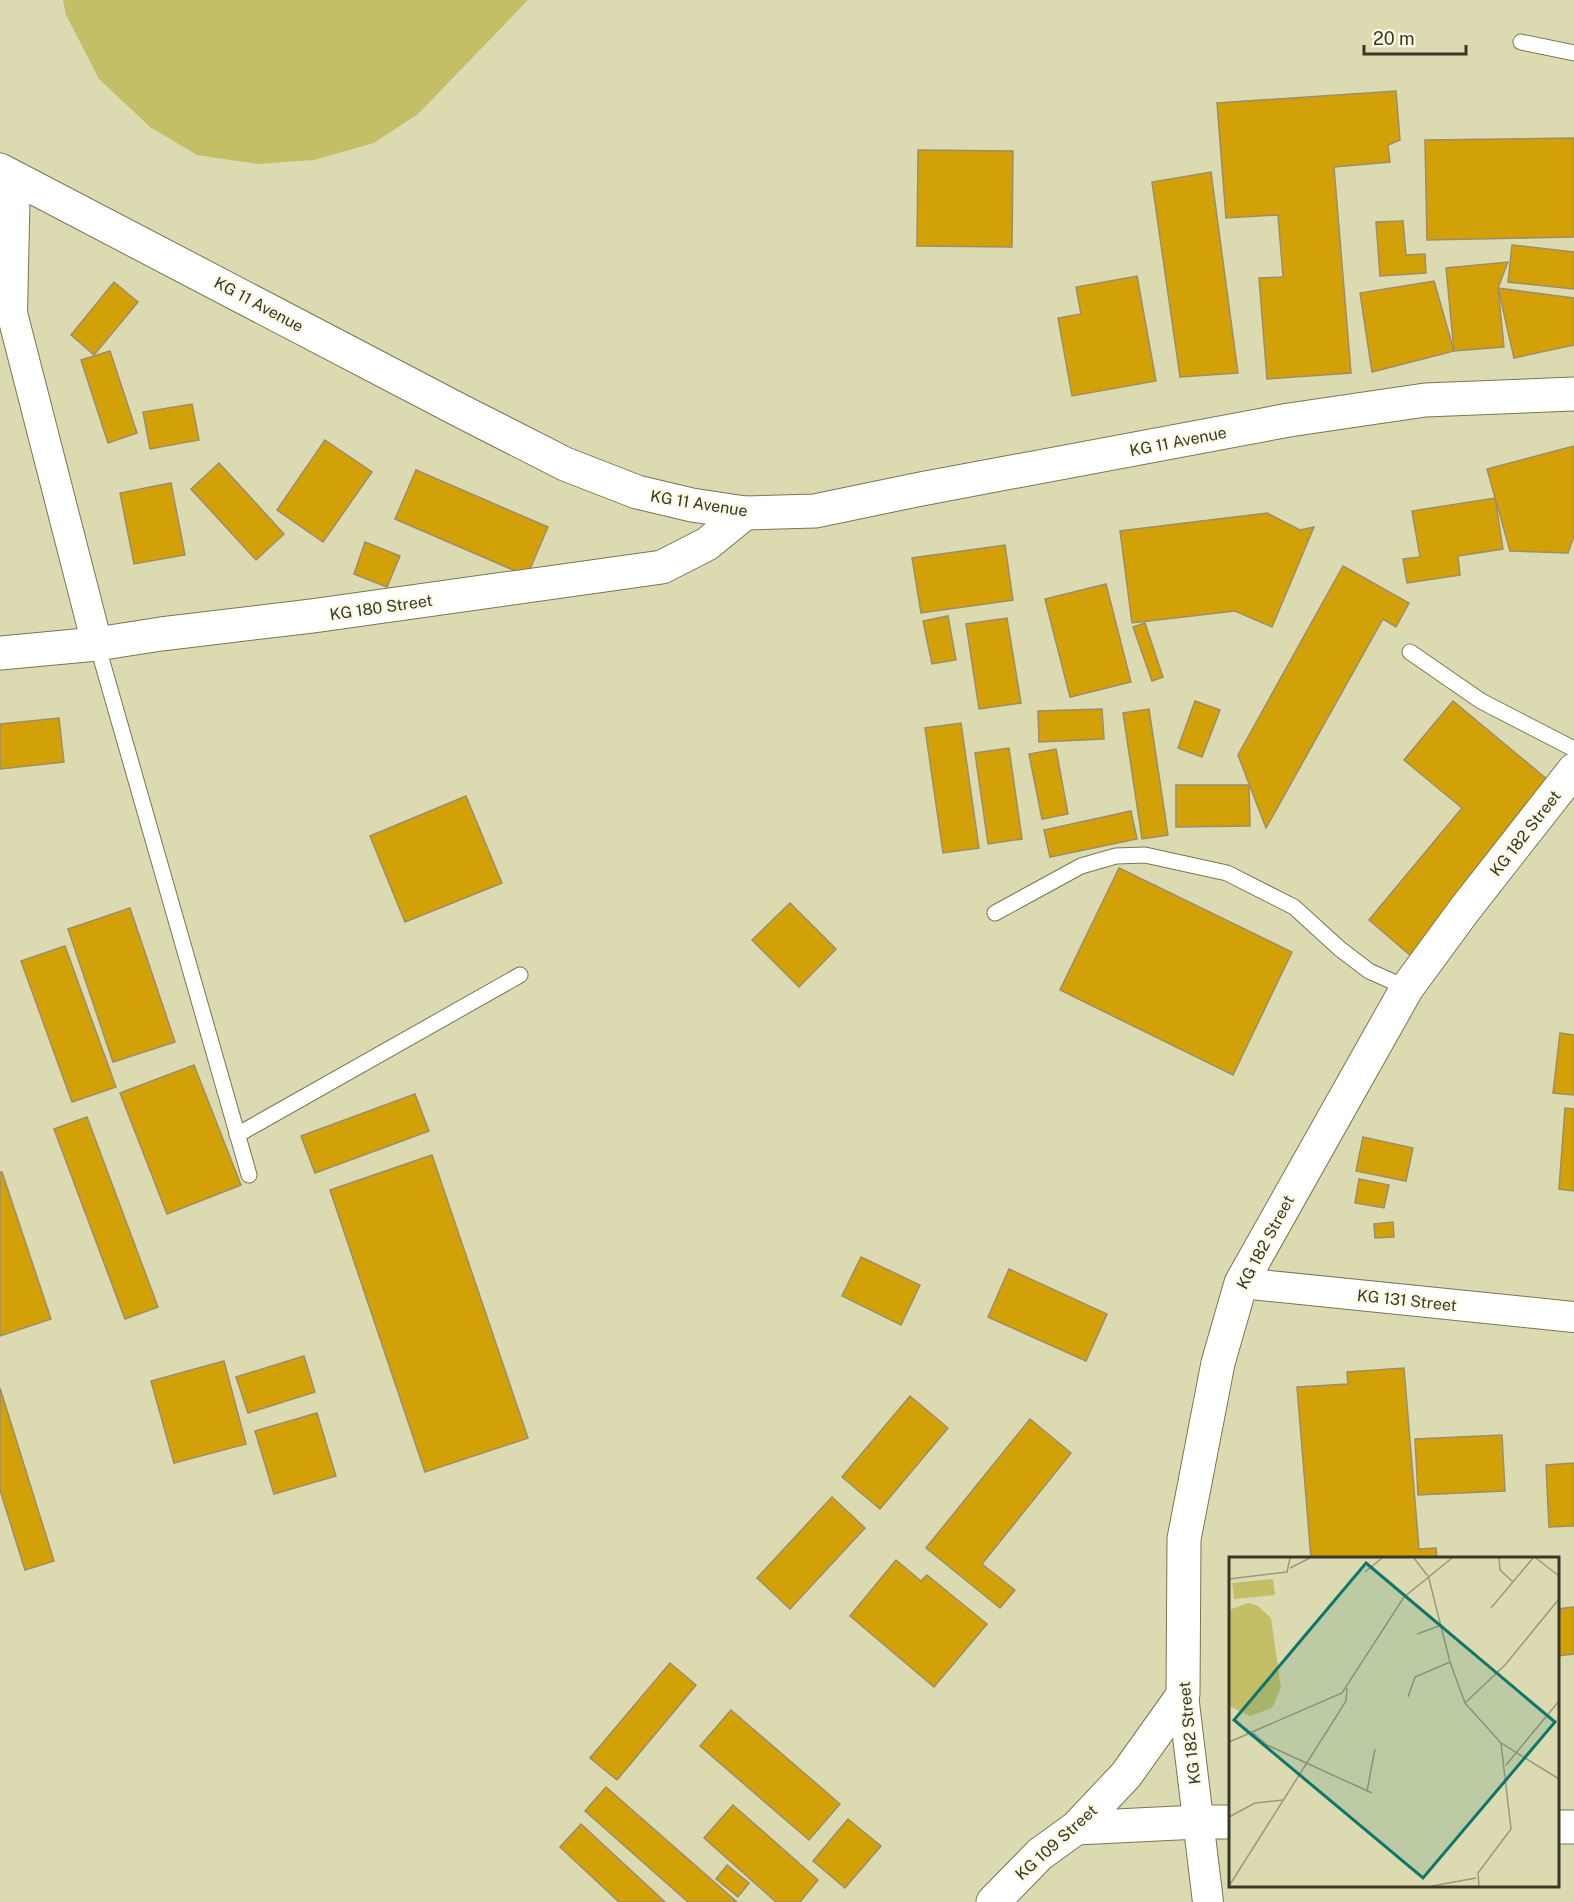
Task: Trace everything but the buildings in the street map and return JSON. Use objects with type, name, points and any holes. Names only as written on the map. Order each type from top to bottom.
[{"type":"street","name":"KG 11 Avenue","points":[[8,174],[565,464],[637,492],[692,505],[745,513],[816,511],[1266,424],[1425,400],[1573,394]]},
{"type":"street","points":[[8,174],[12,313],[97,644]]},
{"type":"street","name":"KG 180 Street","points":[[0,653],[97,644],[662,567],[706,544],[745,513]]},
{"type":"street","name":"KG 182 Street","points":[[1208,1902],[1182,1695],[1184,1539],[1218,1363],[1241,1283],[1407,988],[1574,770]]},
{"type":"street","name":"KG 131 Street","points":[[1241,1283],[1574,1317]]},
{"type":"street","name":"KG 109 Street","points":[[993,1902],[1040,1854],[1076,1828],[1126,1775],[1182,1695]]},
{"type":"street","points":[[1076,1828],[1198,1821],[1229,1822]]},
{"type":"lane","points":[[1521,42],[1574,53]]},
{"type":"lane","points":[[97,644],[249,1174]]},
{"type":"lane","points":[[1410,652],[1481,701],[1574,749]]},
{"type":"lane","points":[[994,913],[1081,866],[1116,856],[1145,855],[1227,873],[1237,878],[1294,907],[1369,972],[1407,988]]},
{"type":"lane","points":[[237,1135],[520,975]]},
{"type":"shaded area","points":[[63,0],[528,0],[418,114],[374,143],[314,160],[257,164],[197,155],[150,127],[99,79],[66,15]]}]
